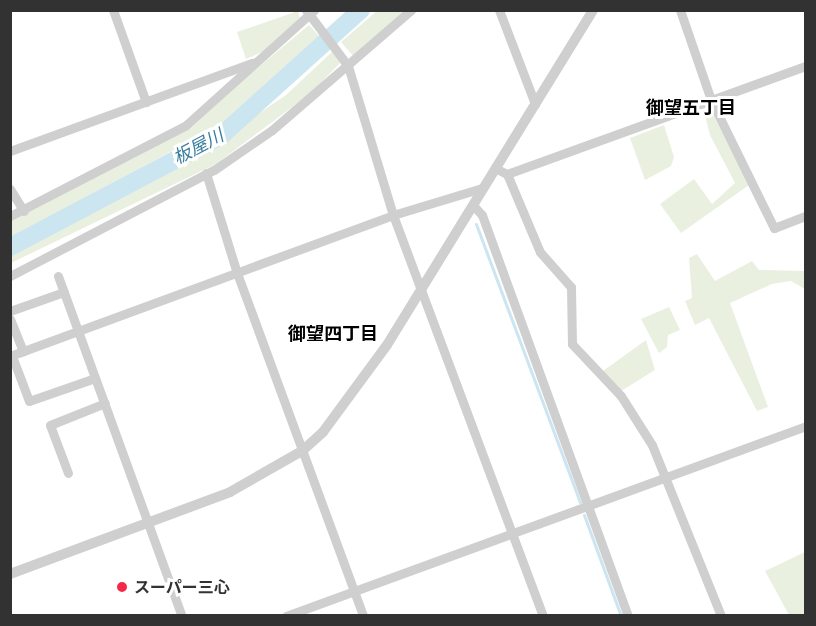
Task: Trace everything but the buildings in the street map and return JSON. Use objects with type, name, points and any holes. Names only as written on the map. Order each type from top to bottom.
[{"type":"street","points":[[113,10],[146,102]]},
{"type":"street","points":[[10,276],[206,173],[272,130],[347,61],[411,10]]},
{"type":"street","points":[[499,10],[535,104]]},
{"type":"street","points":[[10,574],[230,492],[302,451],[350,400],[422,289],[482,188],[497,169],[593,10]]},
{"type":"street","points":[[680,10],[711,100],[774,228],[806,216]]},
{"type":"street","points":[[10,216],[186,125],[310,15],[347,61],[393,215],[543,615]]},
{"type":"street","points":[[10,151],[257,61]]},
{"type":"street","points":[[507,174],[806,66]]},
{"type":"street","points":[[497,169],[507,174],[540,252],[571,287],[572,344],[638,418],[717,614]]},
{"type":"street","points":[[206,173],[237,273],[363,615]]},
{"type":"street","points":[[95,378],[29,401],[11,356],[79,333],[393,215],[482,188]]},
{"type":"street","points":[[10,189],[24,210]]},
{"type":"street","points":[[473,205],[482,215],[628,615]]},
{"type":"street","points":[[58,276],[182,615]]},
{"type":"street","points":[[10,311],[64,292]]},
{"type":"street","points":[[10,319],[23,352]]},
{"type":"street","points":[[68,473],[50,425],[105,403]]},
{"type":"street","points":[[286,615],[806,426]]},
{"type":"green space","points":[[298,11],[300,18],[262,52],[246,59],[237,32]]},
{"type":"green space","points":[[377,11],[407,11],[354,57],[341,42]]},
{"type":"green space","points":[[309,25],[321,38],[259,97],[218,126],[11,238],[11,221],[184,129]]},
{"type":"green space","points":[[333,51],[342,61],[311,93],[216,164],[11,263],[11,254],[211,146],[286,95]]},
{"type":"green space","points":[[710,109],[749,185],[681,233],[660,204],[694,179],[712,204],[735,183],[710,135],[704,112]]},
{"type":"green space","points":[[664,125],[674,157],[671,166],[645,180],[630,138]]},
{"type":"green space","points":[[697,254],[715,281],[752,261],[759,270],[805,271],[805,289],[791,281],[772,284],[730,303],[768,407],[757,411],[709,318],[695,325],[685,301],[692,298],[689,258]]},
{"type":"green space","points":[[669,307],[680,330],[668,335],[667,347],[659,353],[641,319]]},
{"type":"green space","points":[[646,340],[655,370],[621,391],[603,371]]},
{"type":"green space","points":[[805,552],[805,615],[789,615],[765,571]]},
{"type":"waterway","name":"板屋川","points":[[10,247],[222,135],[361,10]]},
{"type":"waterway","points":[[476,224],[580,502]]},
{"type":"waterway","points":[[584,515],[621,616]]},
{"type":"place","name":"スーパー三心","points":[[122,587]]},
{"type":"district","name":"御望五丁目","points":[[691,107]]},
{"type":"district","name":"御望四丁目","points":[[333,333]]}]
